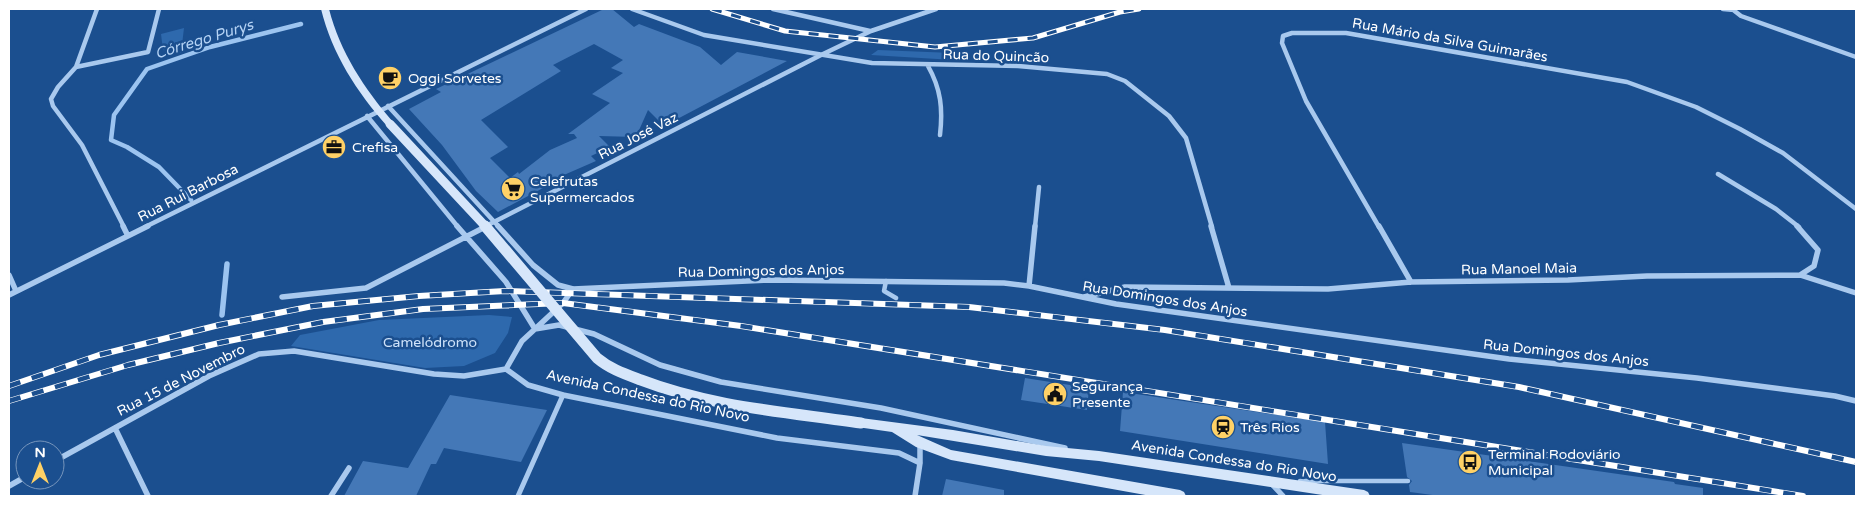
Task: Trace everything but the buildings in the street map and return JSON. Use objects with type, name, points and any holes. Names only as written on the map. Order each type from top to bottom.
[{"type":"main road","name":"Avenida Condessa do Rio Novo","points":[[325,9],[327,21],[354,78],[378,110],[486,227],[597,358],[609,368],[662,388],[703,400],[953,435],[1046,451],[1099,456],[1357,496]]},
{"type":"main road","points":[[894,428],[920,444],[951,455],[1180,496]]},
{"type":"street","points":[[97,9],[76,67],[58,86],[51,99],[53,106],[82,145],[128,236]]},
{"type":"street","points":[[76,67],[148,52],[159,9]]},
{"type":"street","name":"Rua Rui Barbosa","points":[[9,295],[378,110],[586,9]]},
{"type":"street","name":"Rua do Quincão","points":[[632,9],[704,35],[872,63],[928,66],[1018,66],[1107,74],[1125,81],[1169,116],[1186,138],[1230,288]]},
{"type":"street","points":[[773,9],[871,31]]},
{"type":"street","name":"Rua José Vaz","points":[[282,297],[366,288],[820,55],[871,31],[936,9]]},
{"type":"street","points":[[1723,9],[1733,10],[1741,16],[1856,57]]},
{"type":"street","name":"Rua Mário da Silva Guimarães","points":[[1411,282],[1306,101],[1282,44],[1283,36],[1292,33],[1346,33],[1628,82],[1652,89],[1747,132],[1801,166],[1856,209]]},
{"type":"street","points":[[928,66],[937,80],[941,92],[943,107],[940,135]]},
{"type":"street","points":[[388,106],[495,222]]},
{"type":"street","points":[[367,116],[466,237],[506,282],[535,329]]},
{"type":"street","points":[[1718,174],[1776,209],[1802,230],[1818,250],[1814,266],[1800,275]]},
{"type":"street","points":[[1029,286],[1039,187]]},
{"type":"street","name":"Rua Domingos dos Anjos","points":[[495,222],[533,265],[558,285],[573,289],[770,280],[1004,283],[1029,286],[1081,298],[1509,359],[1697,378],[1835,396],[1856,401]]},
{"type":"street","points":[[9,275],[16,291]]},
{"type":"street","name":"Rua Manoel Maia","points":[[1081,298],[1125,287],[1328,289],[1411,282],[1568,280],[1647,276],[1800,275],[1856,294]]},
{"type":"street","points":[[506,369],[522,341],[563,303],[573,289]]},
{"type":"street","name":"Avenida Condessa do Rio Novo","points":[[535,329],[560,326],[594,334],[660,365],[721,382],[881,408],[1099,456]]},
{"type":"street","name":"Rua 15 de Novembro","points":[[65,456],[209,376],[259,354],[294,351],[425,372],[464,376],[506,369]]},
{"type":"street","name":"Avenida Condessa do Rio Novo","points":[[506,369],[528,385],[563,396],[777,438],[881,450],[899,454],[920,463]]},
{"type":"street","points":[[518,496],[563,396]]},
{"type":"street","points":[[115,428],[148,496]]},
{"type":"street","points":[[915,496],[920,463],[920,444]]},
{"type":"street","points":[[331,496],[349,468]]},
{"type":"street","points":[[1267,481],[1282,496]]},
{"type":"lane","points":[[886,281],[884,291],[896,298]]},
{"type":"lane","points":[[1267,481],[1408,481]]},
{"type":"green space","points":[[184,28],[181,53],[163,50],[161,34]]},
{"type":"green space","points":[[878,50],[953,53],[954,60],[871,55]]},
{"type":"green space","name":"Camelódromo","points":[[489,315],[512,317],[508,333],[495,353],[464,366],[425,368],[291,346],[300,335],[379,320]]},
{"type":"waterway","name":"Córrego Purys","points":[[191,200],[159,167],[127,147],[111,140],[114,115],[147,69],[210,47],[301,24]]},
{"type":"waterway","name":"Córrego Purys","points":[[222,315],[227,264]]},
{"type":"railway","points":[[712,9],[785,31],[935,47],[1033,38],[1120,12],[1139,9]]},
{"type":"railway","points":[[9,386],[99,355],[219,325],[313,306],[419,296],[505,291],[969,307],[1165,330],[1519,387],[1856,462]]},
{"type":"railway","points":[[9,401],[128,365],[219,343],[323,322],[423,309],[563,303],[741,326],[1803,496]]},
{"type":"place","name":"Oggi Sorvetes","points":[[390,78]]},
{"type":"place","name":"Crefisa","points":[[334,147]]},
{"type":"place","name":"Celefrutas Supermercados","points":[[513,189]]},
{"type":"place","name":"Segurança Presente","points":[[1055,394]]},
{"type":"place","name":"Três Rios","points":[[1223,427]]},
{"type":"place","name":"Terminal Rodoviário Municipal","points":[[1470,462]]}]
